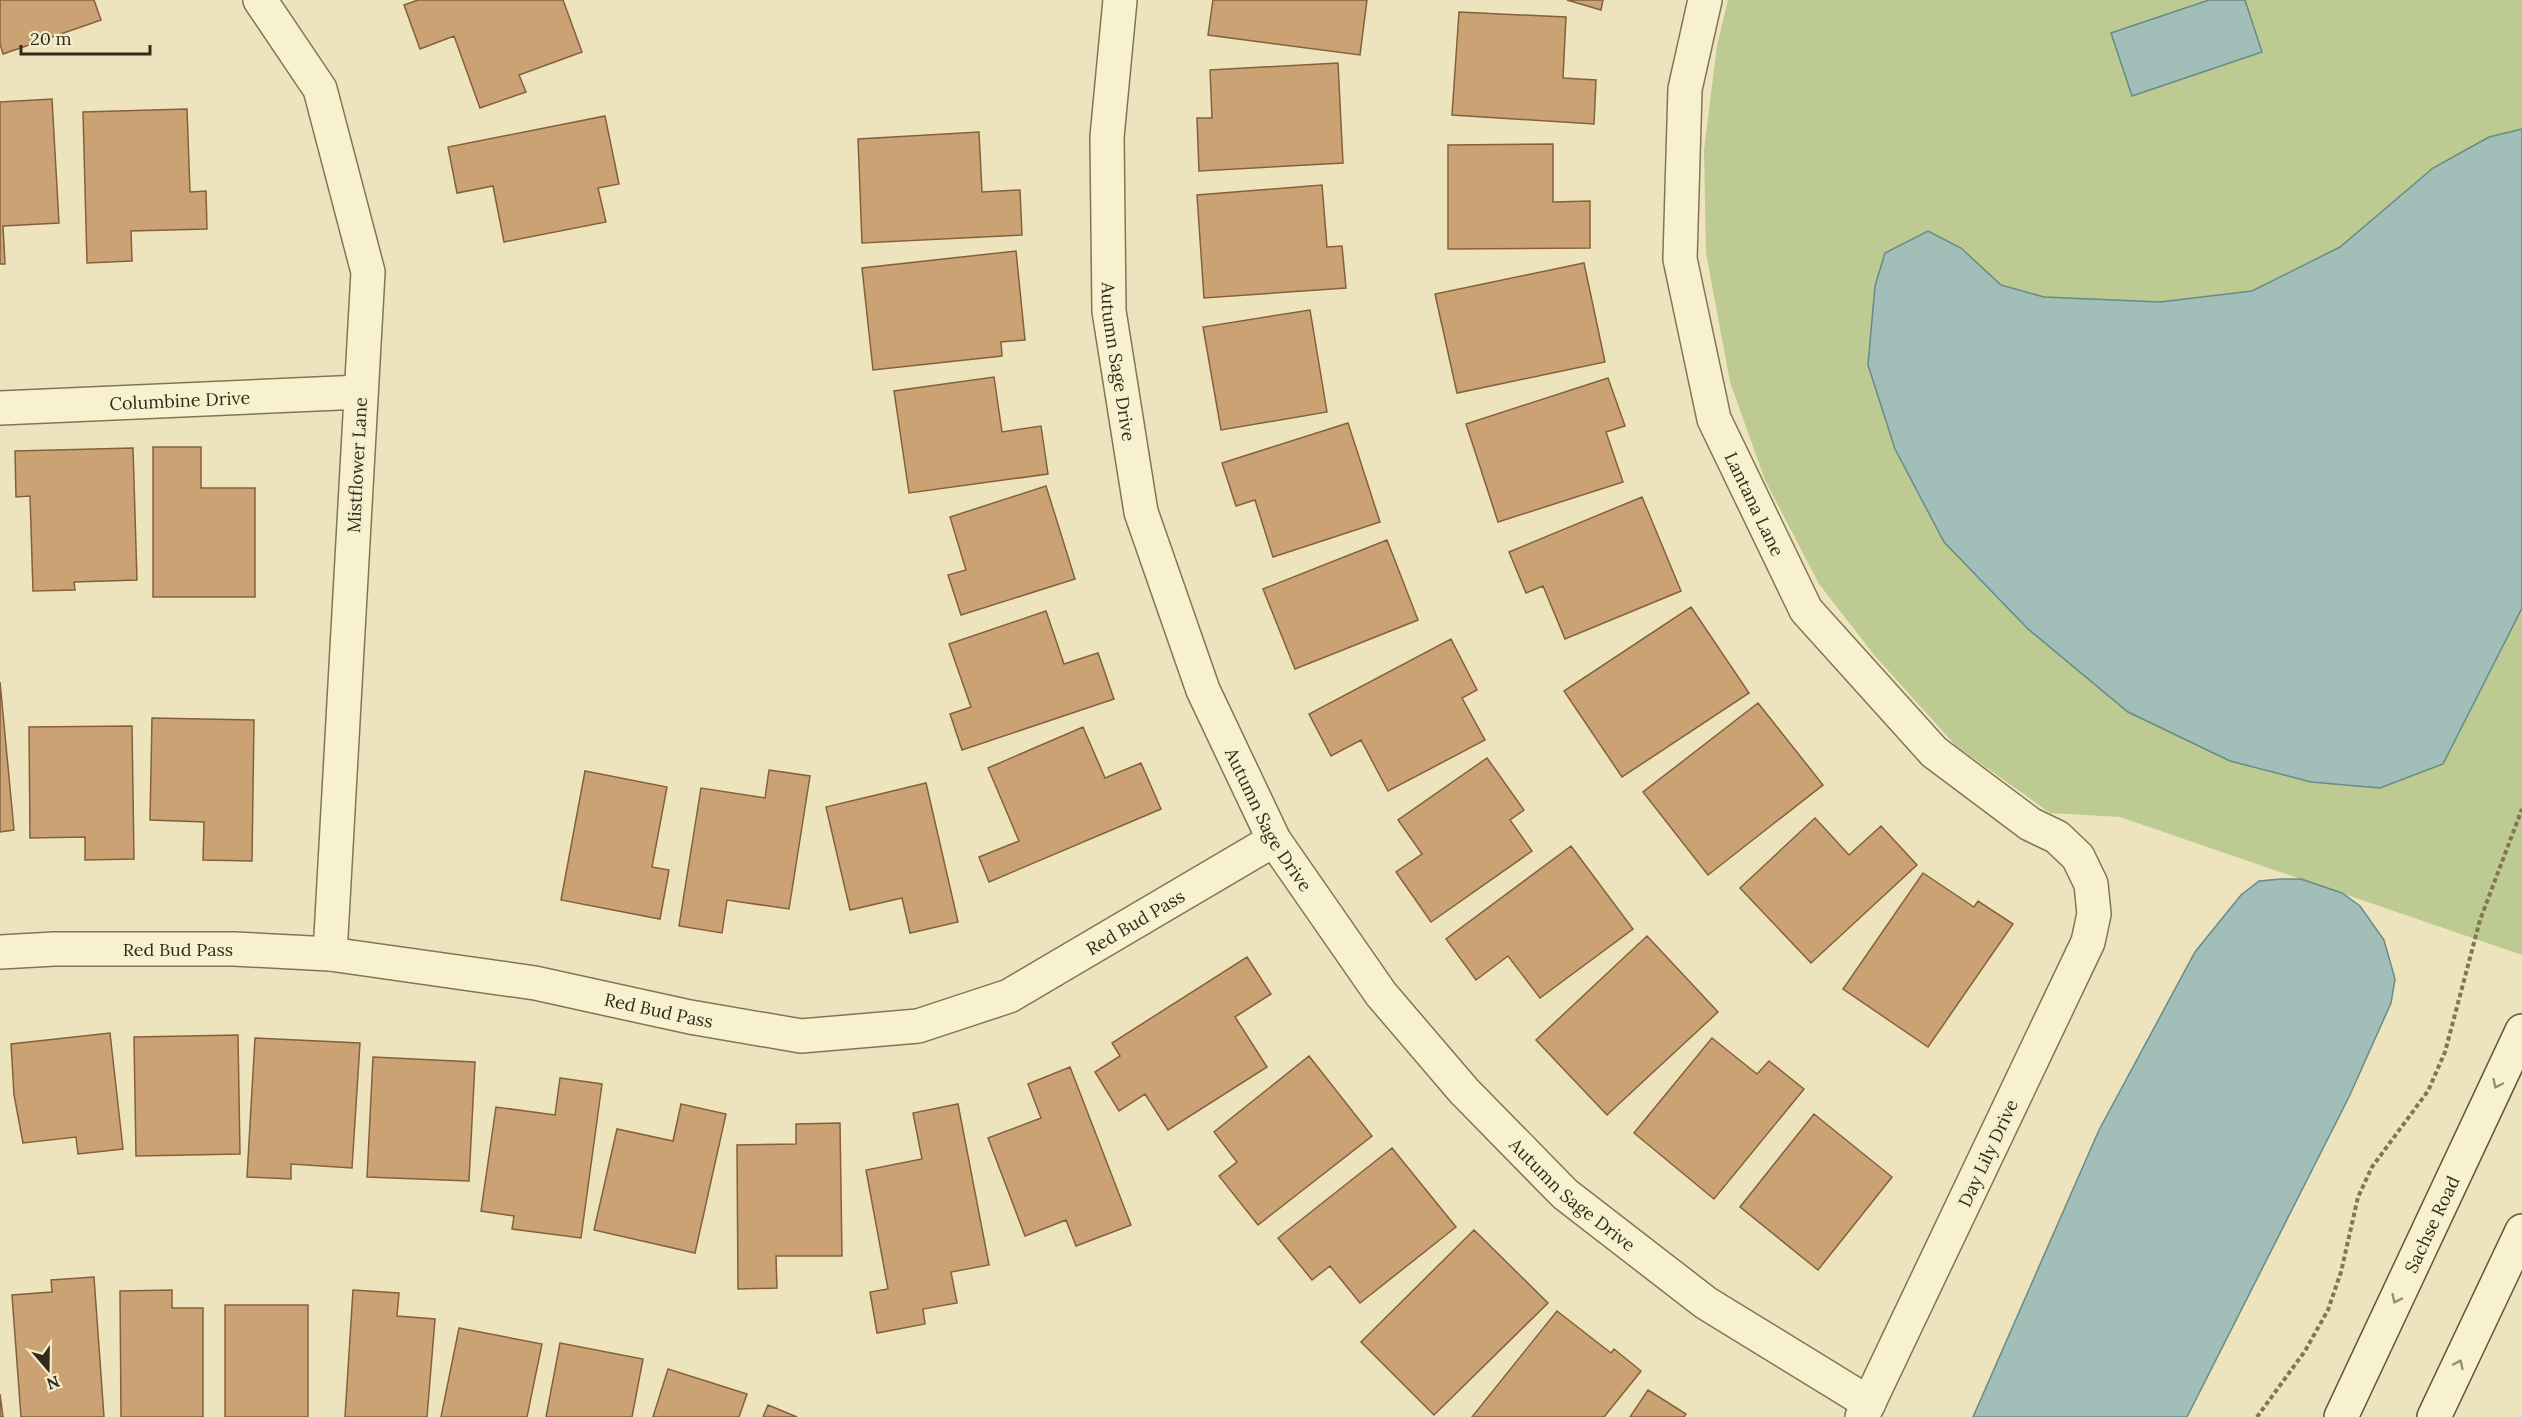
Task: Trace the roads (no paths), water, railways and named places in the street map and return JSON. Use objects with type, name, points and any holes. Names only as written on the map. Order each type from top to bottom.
[{"type":"street","name":"Mistflower Lane","points":[[260,0],[320,89],[368,272],[330,954]]},
{"type":"street","name":"Autumn Sage Drive","points":[[1120,0],[1107,137],[1109,311],[1141,512],[1203,690],[1274,840],[1381,994],[1464,1091],[1565,1194],[1706,1304],[1866,1410]]},
{"type":"street","name":"Lantana Lane","points":[[1705,0],[1685,89],[1680,259],[1714,419],[1806,610],[1934,752],[2030,824],[2057,837],[2078,857],[2091,885]]},
{"type":"street","name":"Columbine Drive","points":[[0,408],[361,392]]},
{"type":"street","name":"Red Bud Pass","points":[[0,952],[54,949],[223,949],[330,954],[535,983],[690,1017],[801,1036],[918,1026],[1009,996],[1274,840]]},
{"type":"street","name":"Day Lily Drive","points":[[1866,1410],[2088,942],[2094,914],[2091,885]]},
{"type":"street","name":"Sachse Road","points":[[2341,1417],[2522,1031]]},
{"type":"street","points":[[2434,1417],[2522,1231]]},
{"type":"water","points":[[2209,0],[2245,0],[2262,52],[2132,96],[2111,33]]},
{"type":"water","points":[[2522,129],[2522,608],[2443,764],[2380,788],[2311,782],[2230,761],[2128,712],[2028,629],[1944,542],[1895,449],[1868,365],[1875,286],[1885,253],[1928,231],[1961,248],[2001,285],[2044,297],[2160,302],[2252,291],[2340,247],[2433,168],[2489,137]]},
{"type":"water","points":[[2301,879],[2342,893],[2360,906],[2384,940],[2395,979],[2391,1003],[2349,1097],[2187,1417],[1973,1417],[2099,1130],[2195,952],[2241,895],[2259,881]]}]
